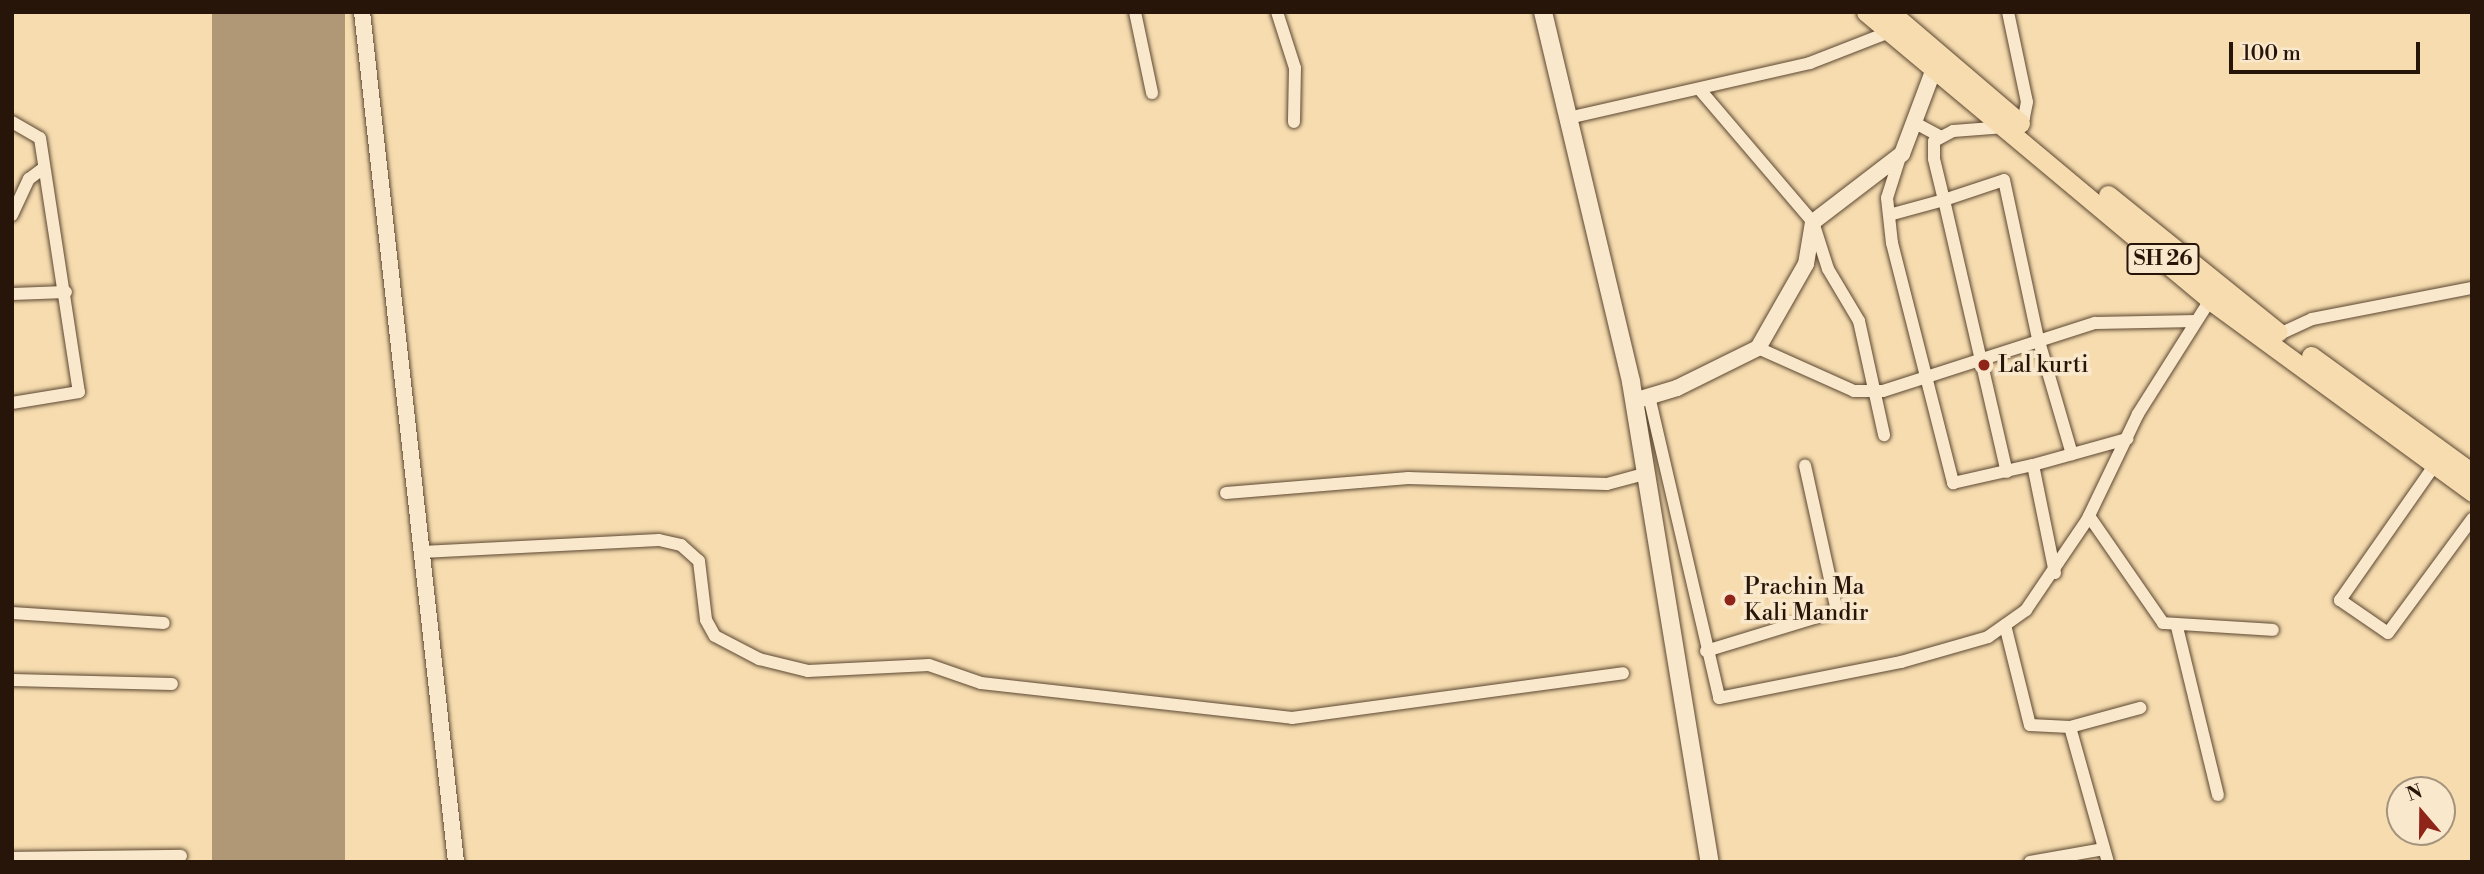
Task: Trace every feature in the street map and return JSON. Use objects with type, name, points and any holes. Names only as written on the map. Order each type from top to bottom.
[{"type":"main road","points":[[1543,12],[1641,398],[1646,474],[1710,862]]},
{"type":"main road","name":"SH 26","points":[[1866,12],[1932,74],[2011,124],[2210,300],[2275,336],[2434,466],[2472,492]]},
{"type":"main road","points":[[1890,12],[2011,124],[2275,336],[2472,473]]},
{"type":"street","points":[[362,12],[456,862]]},
{"type":"street","points":[[1135,12],[1152,93]]},
{"type":"street","points":[[1277,12],[1295,68],[1294,122]]},
{"type":"street","points":[[1917,124],[1941,137],[2011,124],[2027,102],[2008,12]]},
{"type":"street","points":[[1568,118],[1701,91],[1825,59],[1887,33]]},
{"type":"street","points":[[1932,74],[1917,124],[1902,153],[1887,198],[1953,483],[2007,472],[2127,439]]},
{"type":"street","points":[[1701,91],[1813,222],[1828,269],[1859,321],[1870,391],[1884,435]]},
{"type":"street","points":[[12,122],[40,138],[41,170],[55,205],[79,392],[12,403]]},
{"type":"street","points":[[1941,137],[1934,150],[2007,472]]},
{"type":"street","points":[[1902,153],[1813,222],[1806,264],[1758,348],[1641,398],[1719,698],[1901,662],[1988,637],[2026,610],[2055,573],[2089,516],[2127,439],[2210,300]]},
{"type":"street","points":[[12,215],[29,179],[41,170]]},
{"type":"street","points":[[1889,215],[2004,180],[2038,338],[2072,454]]},
{"type":"street","points":[[2275,336],[2312,319],[2472,288]]},
{"type":"street","points":[[12,294],[66,292]]},
{"type":"street","points":[[1758,348],[1821,378],[1870,391],[2038,338],[2095,323],[2196,320]]},
{"type":"street","points":[[1706,651],[1837,611],[1805,465]]},
{"type":"street","points":[[2033,465],[2055,573]]},
{"type":"street","points":[[2434,466],[2340,600],[2388,633],[2472,519]]},
{"type":"street","points":[[1226,494],[1408,478],[1607,484],[1646,474]]},
{"type":"street","points":[[2089,516],[2163,622],[2177,627],[2273,630]]},
{"type":"street","points":[[422,552],[659,540],[681,545],[699,561],[706,620],[715,636],[759,660],[808,671],[929,665],[981,683],[1292,718],[1623,673]]},
{"type":"street","points":[[12,613],[164,623]]},
{"type":"street","points":[[2005,625],[2030,725],[2070,727],[2140,708]]},
{"type":"street","points":[[2177,627],[2218,794]]},
{"type":"street","points":[[12,680],[172,684]]},
{"type":"street","points":[[2030,862],[2106,855],[2070,727]]},
{"type":"street","points":[[12,858],[181,856]]},
{"type":"shaded area","points":[[212,12],[345,12],[345,862],[212,862]]},
{"type":"place","name":"Lal kurti","points":[[1984,365]]},
{"type":"place","name":"Prachin Ma Kali Mandir","points":[[1730,600]]}]
